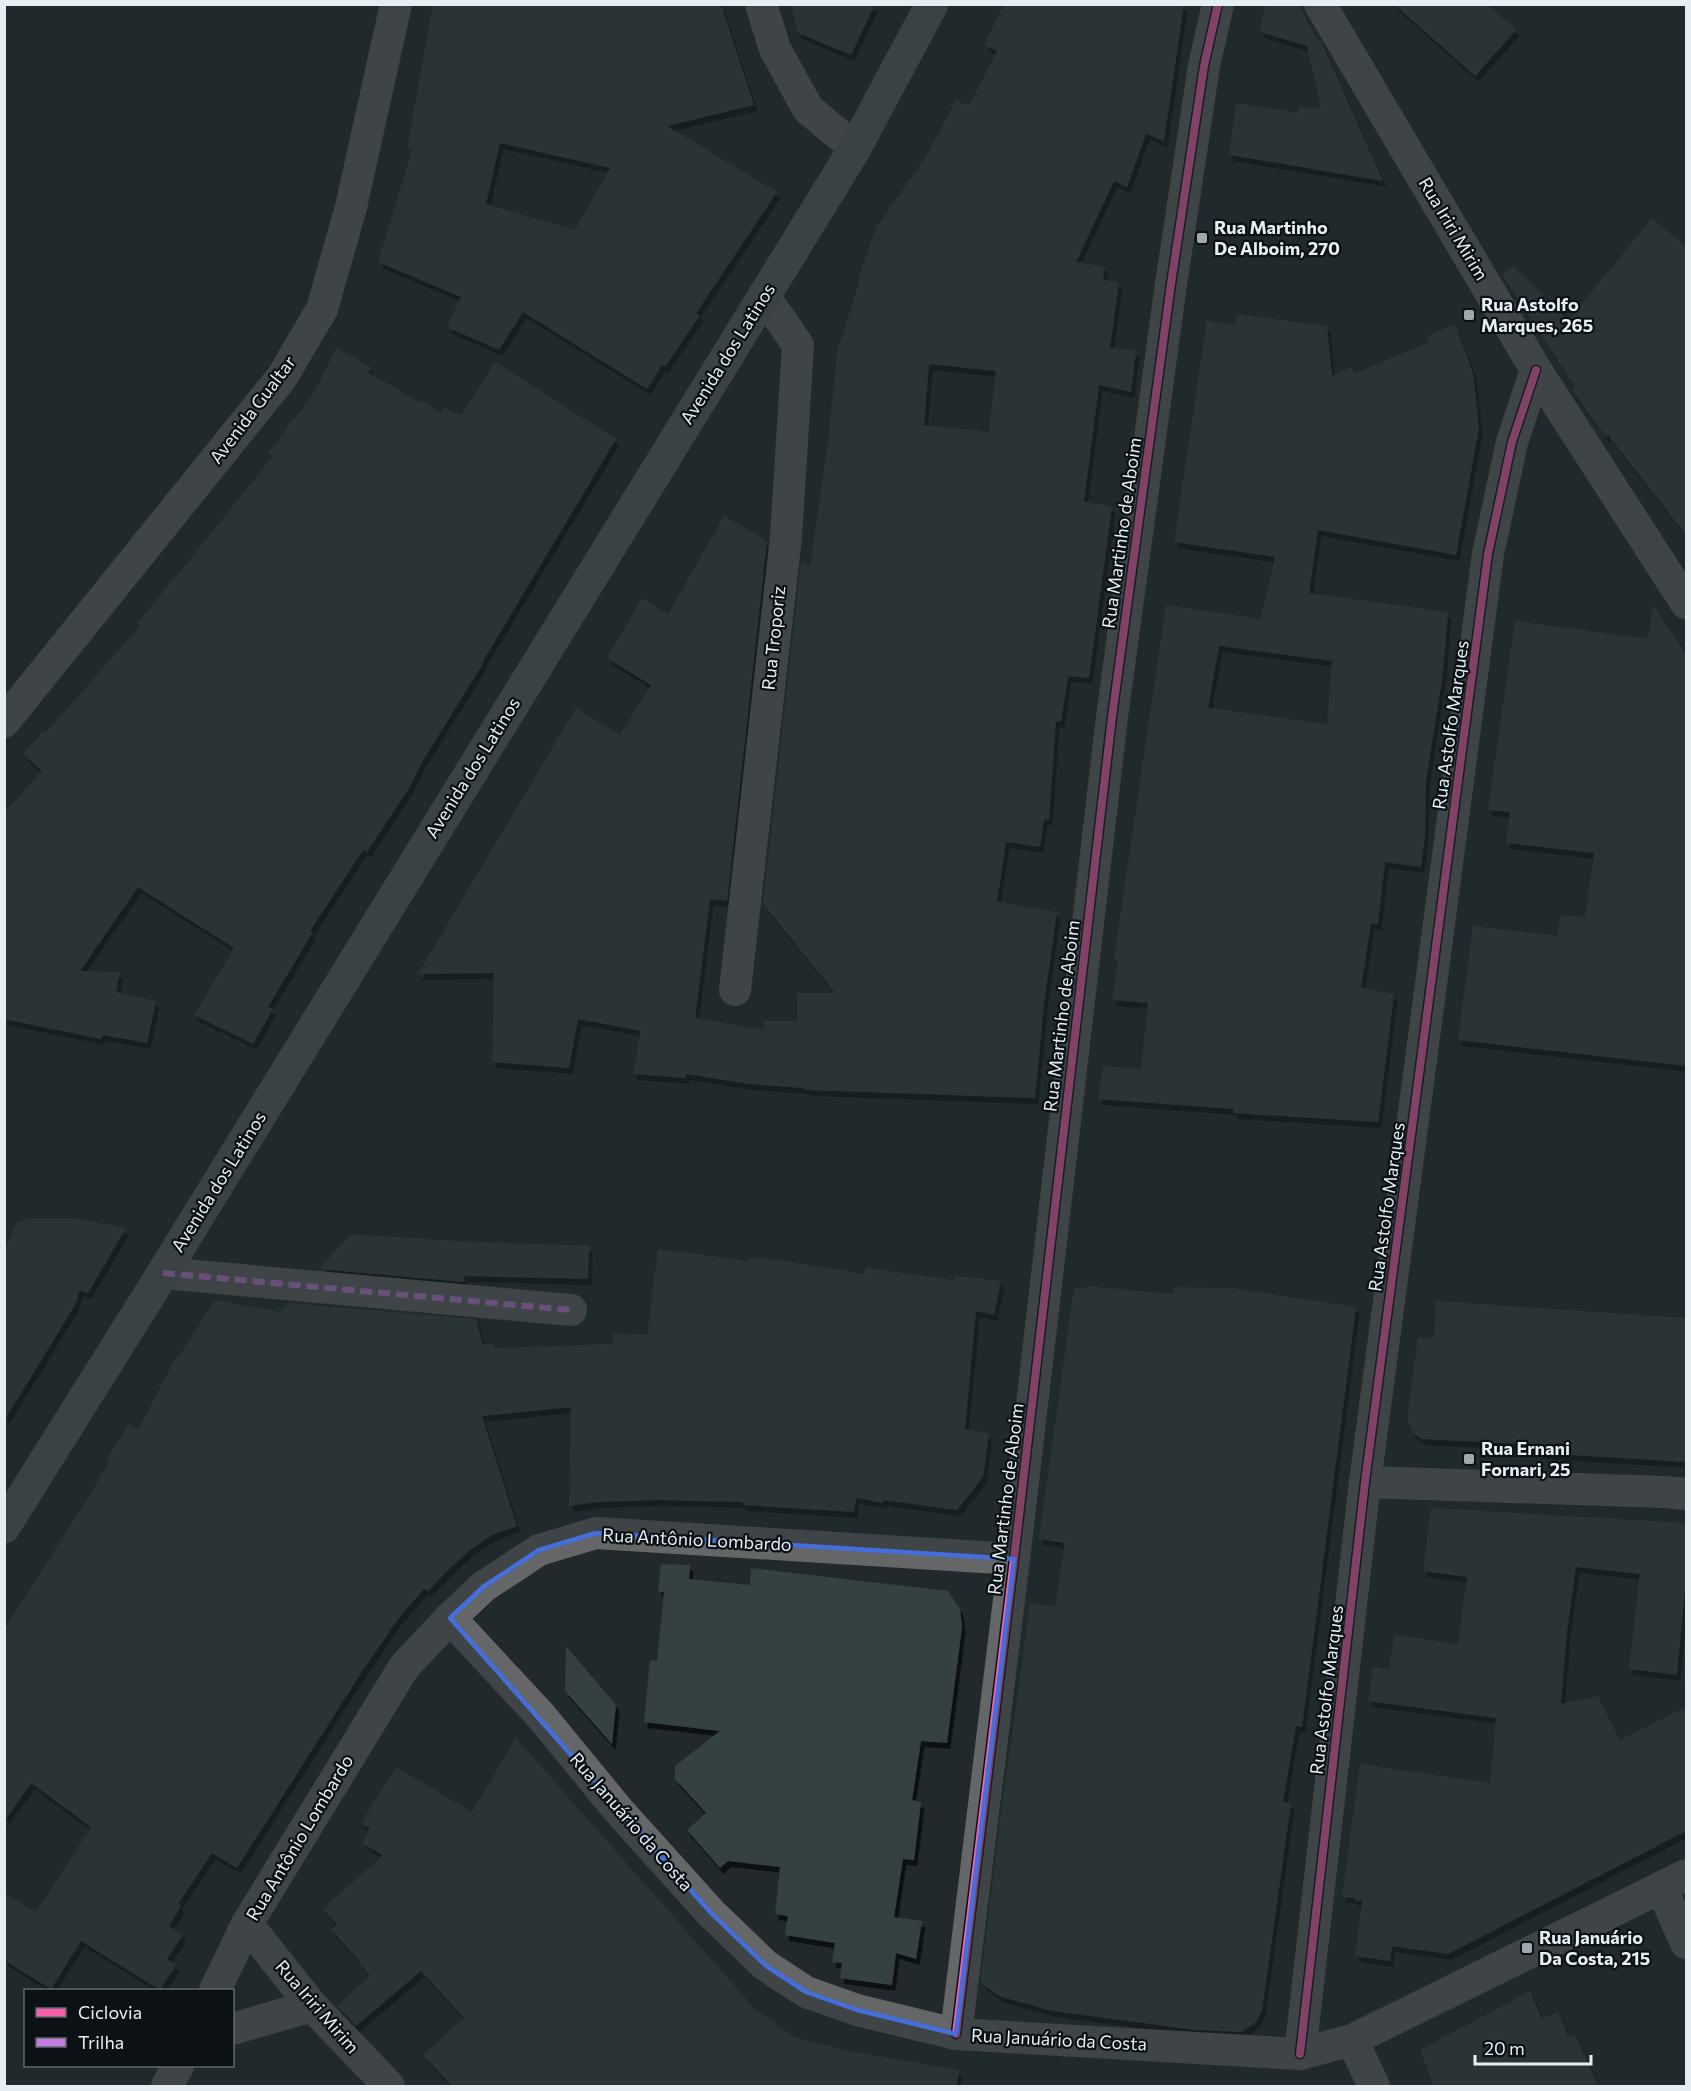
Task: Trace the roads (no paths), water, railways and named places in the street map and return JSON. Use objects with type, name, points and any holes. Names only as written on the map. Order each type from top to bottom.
[{"type":"main road","name":"Avenida dos Latinos","points":[[4,1527],[163,1273],[855,148],[932,4]]},
{"type":"street","name":"Avenida Gualtar","points":[[4,722],[282,377],[322,309],[351,207],[396,4]]},
{"type":"street","points":[[760,4],[775,49],[808,110],[855,148]]},
{"type":"street","name":"Rua Martinho de Aboim","points":[[956,2034],[1014,1559],[1113,706],[1171,284],[1204,66],[1218,4]]},
{"type":"street","name":"Rua Iriri Mirim","points":[[1320,4],[1536,370],[1686,603]]},
{"type":"street","name":"Rua Troporiz","points":[[735,990],[786,537],[798,345],[764,296]]},
{"type":"street","name":"Rua Astolfo Marques","points":[[1300,2054],[1365,1482],[1488,554],[1512,442],[1536,370]]},
{"type":"street","points":[[163,1273],[571,1310]]},
{"type":"street","points":[[1365,1482],[1654,1491],[1686,1494]]},
{"type":"street","name":"Rua Antônio Lombardo","points":[[216,1989],[248,1924],[404,1667],[483,1587],[540,1550],[596,1533],[1014,1559]]},
{"type":"street","name":"Rua Januário da Costa","points":[[450,1618],[541,1716],[619,1811],[711,1913],[765,1965],[806,1992],[856,2010],[956,2034],[1300,2054],[1352,2040],[1674,1882]]},
{"type":"street","points":[[1674,1882],[1686,1943]]},
{"type":"street","name":"Rua Iriri Mirim","points":[[248,1924],[312,2006],[389,2086]]},
{"type":"street","points":[[234,2028],[312,2006]]},
{"type":"street","points":[[1352,2040],[1374,2086]]},
{"type":"street","points":[[167,2086],[177,2067]]},
{"type":"place","name":"Rua Martinho De Alboim, 270","points":[[1202,238]]},
{"type":"place","name":"Rua Astolfo Marques, 265","points":[[1469,315]]},
{"type":"place","name":"Rua Ernani Fornari, 25","points":[[1469,1459]]},
{"type":"place","name":"Rua Januário Da Costa, 215","points":[[1527,1948]]}]
